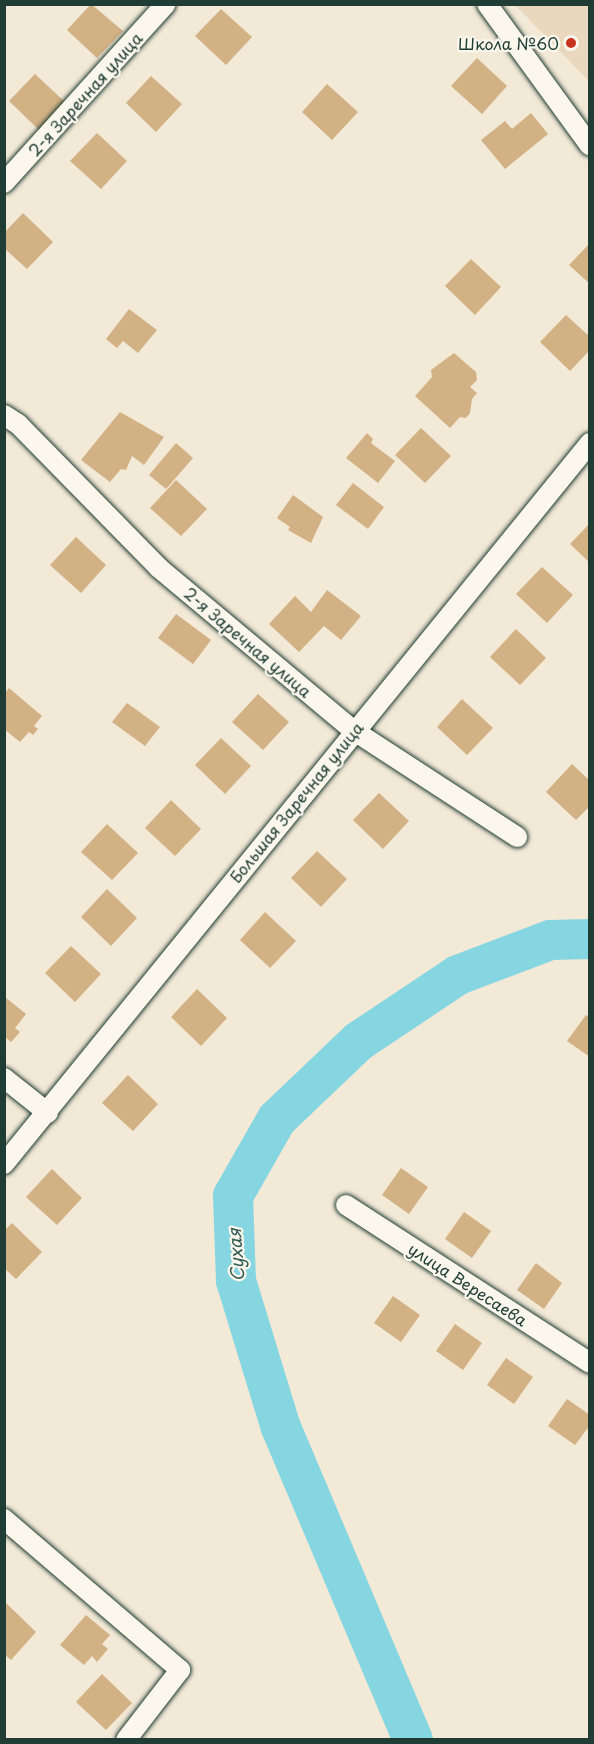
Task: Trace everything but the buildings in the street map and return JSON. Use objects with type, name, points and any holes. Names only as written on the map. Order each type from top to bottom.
[{"type":"street","name":"2-я Заречная улица","points":[[4,183],[166,4]]},
{"type":"street","points":[[488,4],[590,146]]},
{"type":"street","name":"2-я Заречная улица","points":[[4,415],[18,424],[159,568],[353,730],[517,837]]},
{"type":"street","name":"Большая Заречная улица","points":[[4,1164],[48,1113],[353,730],[590,443]]},
{"type":"street","points":[[4,1078],[48,1113]]},
{"type":"street","name":"улица Вересаева","points":[[346,1205],[590,1363]]},
{"type":"street","points":[[4,1519],[180,1670],[126,1740]]},
{"type":"shaded area","name":"Школа №60","points":[[589,5],[589,81],[516,6]]},
{"type":"waterway","name":"Сухая","points":[[413,1740],[281,1428],[236,1281],[233,1196],[277,1119],[359,1041],[458,975],[550,940],[590,939]]},
{"type":"place","name":"Школа №60","points":[[571,43]]}]
